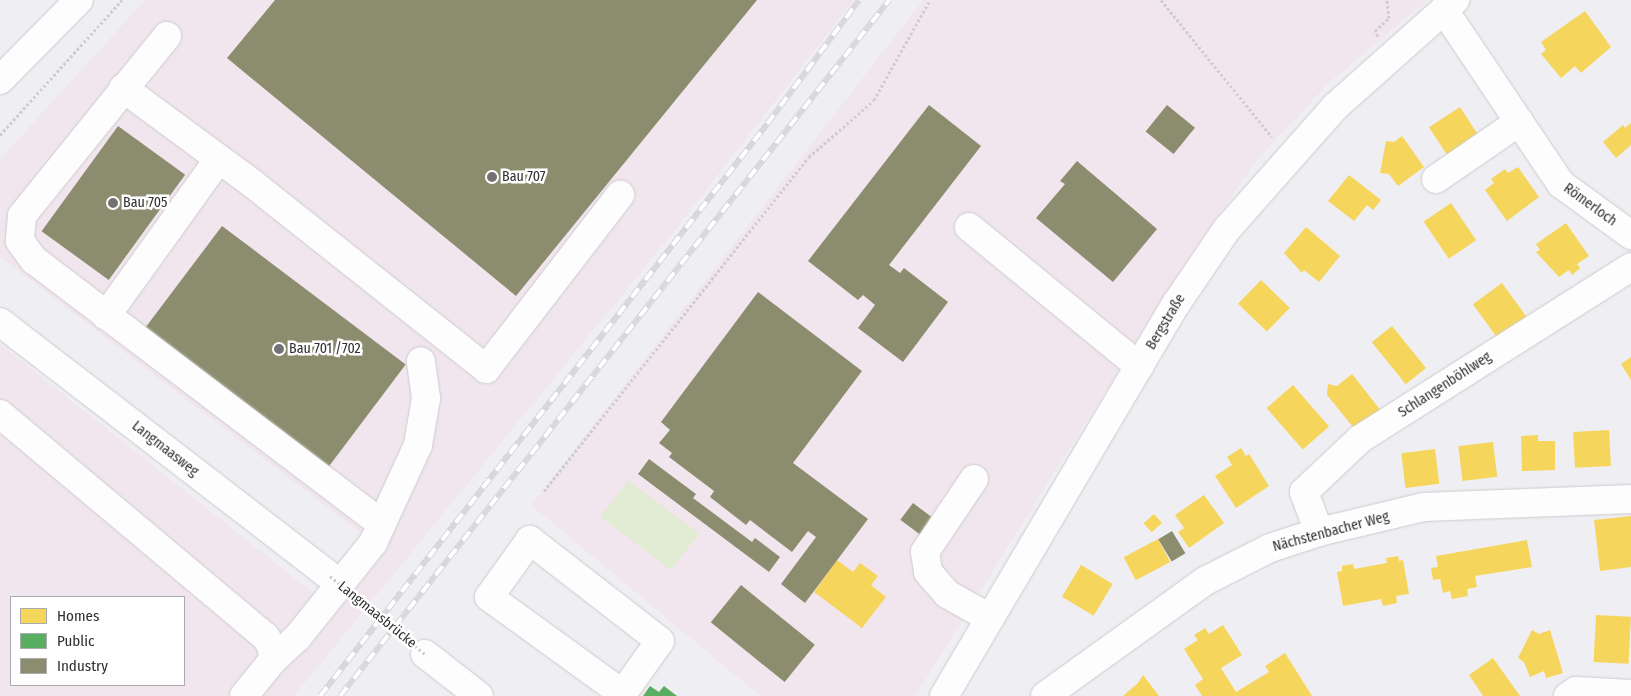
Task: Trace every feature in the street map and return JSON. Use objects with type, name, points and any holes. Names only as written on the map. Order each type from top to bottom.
[{"type":"street","points":[[1,76],[79,0]]},
{"type":"street","name":"Bergstraße","points":[[944,696],[1176,304],[1227,229],[1288,157],[1335,107],[1449,5]]},
{"type":"street","name":"Römerloch","points":[[1449,5],[1519,122],[1561,184],[1625,221]]},
{"type":"street","points":[[167,36],[123,88],[22,216],[20,241],[34,260],[381,523]]},
{"type":"street","points":[[123,88],[219,159],[486,369],[620,194]]},
{"type":"street","points":[[1436,179],[1519,122]]},
{"type":"street","points":[[106,316],[219,159]]},
{"type":"street","points":[[969,227],[1140,366]]},
{"type":"street","name":"Schlangenböhlweg","points":[[1319,532],[1304,492],[1360,439],[1631,267]]},
{"type":"street","name":"Langmaasweg","points":[[0,322],[330,576]]},
{"type":"street","points":[[244,696],[273,660],[297,638],[373,543],[418,444],[426,398],[421,362]]},
{"type":"street","points":[[0,414],[265,636],[272,647],[273,660]]},
{"type":"street","points":[[974,479],[925,552],[928,572],[947,594],[990,618]]},
{"type":"street","name":"Nächstenbacher Weg","points":[[1045,696],[1205,581],[1270,548],[1319,532],[1424,507],[1631,499]]},
{"type":"street","points":[[530,540],[660,642],[622,695],[489,597],[530,540]]},
{"type":"street","points":[[425,654],[479,696]]},
{"type":"street","points":[[1568,696],[1576,691],[1631,694]]},
{"type":"path","points":[[0,135],[122,0]]},
{"type":"path","points":[[544,491],[809,158],[874,100],[930,0]]},
{"type":"path","points":[[1161,0],[1288,157]]},
{"type":"path","name":"Langmaasbrücke","points":[[330,576],[425,654]]},
{"type":"shaded area","points":[[145,0],[854,0],[672,234],[294,696],[0,696],[0,344],[316,595],[366,537],[0,257],[0,159]]},
{"type":"shaded area","points":[[923,0],[1428,0],[1331,81],[1257,160],[1185,263],[915,696],[760,696],[531,505]]},
{"type":"green space","points":[[628,480],[699,534],[671,570],[600,517]]},
{"type":"building: Homes","points":[[1585,11],[1611,47],[1581,73],[1575,66],[1561,78],[1541,54],[1546,50],[1541,42]]},
{"type":"building: Homes","points":[[1460,107],[1478,135],[1447,155],[1429,127]]},
{"type":"building: Homes","points":[[1631,123],[1631,145],[1616,158],[1603,142],[1623,125],[1625,128]]},
{"type":"building: Homes","points":[[1402,136],[1424,167],[1398,186],[1389,174],[1380,173],[1386,141],[1394,142]]},
{"type":"building: Homes","points":[[1518,167],[1539,197],[1507,221],[1485,190],[1494,183],[1491,179],[1505,169],[1508,173]]},
{"type":"building: Homes","points":[[1349,175],[1381,200],[1373,210],[1367,205],[1354,221],[1328,201]]},
{"type":"building: Homes","points":[[1451,203],[1476,240],[1449,259],[1424,221]]},
{"type":"building: Homes","points":[[1566,223],[1589,256],[1577,264],[1580,268],[1572,275],[1569,270],[1559,277],[1536,252],[1540,250],[1536,244]]},
{"type":"building: Homes","points":[[1306,227],[1340,256],[1319,282],[1304,270],[1302,273],[1284,253]]},
{"type":"building: Homes","points":[[1261,280],[1290,308],[1267,332],[1238,304]]},
{"type":"building: Homes","points":[[1502,283],[1530,321],[1501,342],[1473,304]]},
{"type":"building: Homes","points":[[1392,326],[1426,368],[1406,384],[1372,342]]},
{"type":"building: Homes","points":[[1631,357],[1631,380],[1621,364]]},
{"type":"building: Homes","points":[[1352,374],[1382,412],[1357,432],[1327,395],[1328,384],[1337,386]]},
{"type":"building: Homes","points":[[1293,385],[1329,427],[1303,449],[1267,408]]},
{"type":"building: Homes","points":[[1609,430],[1611,466],[1575,468],[1573,432]]},
{"type":"building: Homes","points":[[1538,435],[1538,441],[1555,441],[1555,470],[1522,471],[1521,436]]},
{"type":"building: Homes","points":[[1493,442],[1497,477],[1463,481],[1458,446]]},
{"type":"building: Homes","points":[[1241,448],[1246,456],[1249,454],[1269,486],[1236,508],[1215,476],[1232,465],[1227,457]]},
{"type":"building: Homes","points":[[1435,449],[1439,484],[1406,488],[1401,453]]},
{"type":"building: Homes","points":[[1204,495],[1224,523],[1189,548],[1178,532],[1184,528],[1175,515]]},
{"type":"building: Homes","points":[[1154,514],[1162,523],[1152,532],[1144,523]]},
{"type":"building: Homes","points":[[1631,516],[1631,567],[1600,571],[1594,520]]},
{"type":"building: Homes","points":[[1158,539],[1170,562],[1136,580],[1124,557]]},
{"type":"building: Homes","points":[[1527,540],[1532,567],[1475,576],[1477,587],[1467,589],[1468,596],[1452,599],[1450,591],[1443,593],[1440,579],[1433,580],[1431,568],[1438,567],[1436,556]]},
{"type":"building: Homes","points":[[1398,556],[1399,561],[1403,560],[1409,594],[1396,596],[1397,603],[1383,606],[1381,599],[1343,606],[1337,572],[1342,571],[1342,566],[1353,564],[1354,569],[1387,563],[1386,558]]},
{"type":"building: Homes","points":[[837,560],[853,572],[860,563],[878,576],[871,585],[886,597],[862,628],[814,592]]},
{"type":"building: Homes","points":[[1081,565],[1113,584],[1094,616],[1062,597]]},
{"type":"building: Homes","points":[[1596,615],[1631,617],[1628,664],[1594,662]]},
{"type":"building: Homes","points":[[1223,625],[1242,655],[1221,668],[1236,692],[1269,672],[1265,666],[1285,653],[1312,696],[1202,696],[1195,685],[1203,679],[1184,649],[1198,640],[1194,635],[1205,628],[1209,634]]},
{"type":"building: Homes","points":[[1532,630],[1539,634],[1550,630],[1563,673],[1546,678],[1544,671],[1530,677],[1524,662],[1518,658]]},
{"type":"building: Homes","points":[[1493,658],[1520,696],[1483,696],[1469,675]]},
{"type":"building: Homes","points":[[1143,675],[1159,696],[1123,696],[1138,683]]},
{"type":"building: Public","points":[[650,686],[659,692],[664,686],[677,696],[643,696]]},
{"type":"building: Industry","name":"Bau 707","points":[[275,0],[757,0],[516,296],[227,58]]},
{"type":"building: Industry","points":[[929,105],[981,146],[889,265],[900,273],[904,268],[948,302],[903,362],[858,328],[875,305],[863,295],[858,300],[808,261]]},
{"type":"building: Industry","points":[[1167,105],[1195,128],[1174,154],[1146,131]]},
{"type":"building: Industry","name":"Bau 705","points":[[118,126],[185,175],[109,280],[42,231]]},
{"type":"building: Industry","points":[[1077,161],[1157,229],[1113,282],[1036,218],[1065,184],[1060,181]]},
{"type":"building: Industry","name":"Bau 701 /702","points":[[222,226],[406,364],[328,467],[144,329]]},
{"type":"building: Industry","points":[[758,292],[862,371],[793,463],[868,519],[805,603],[781,584],[816,537],[808,531],[792,552],[750,520],[746,525],[710,497],[714,491],[669,457],[672,453],[659,443],[670,430],[661,422]]},
{"type":"building: Industry","points":[[649,459],[696,494],[693,498],[752,542],[755,538],[780,557],[769,572],[638,474]]},
{"type":"building: Industry","points":[[913,503],[933,518],[920,535],[900,520]]},
{"type":"building: Industry","points":[[1172,531],[1185,553],[1172,562],[1158,539]]},
{"type":"building: Industry","points":[[741,585],[815,645],[785,682],[711,622]]},
{"type":"railway","points":[[320,696],[767,124],[859,0]]},
{"type":"railway","points":[[340,696],[889,0]]},
{"type":"place","name":"Bau 707","points":[[492,177]]},
{"type":"place","name":"Bau 705","points":[[113,203]]},
{"type":"place","name":"Bau 701 /702","points":[[279,349]]}]
